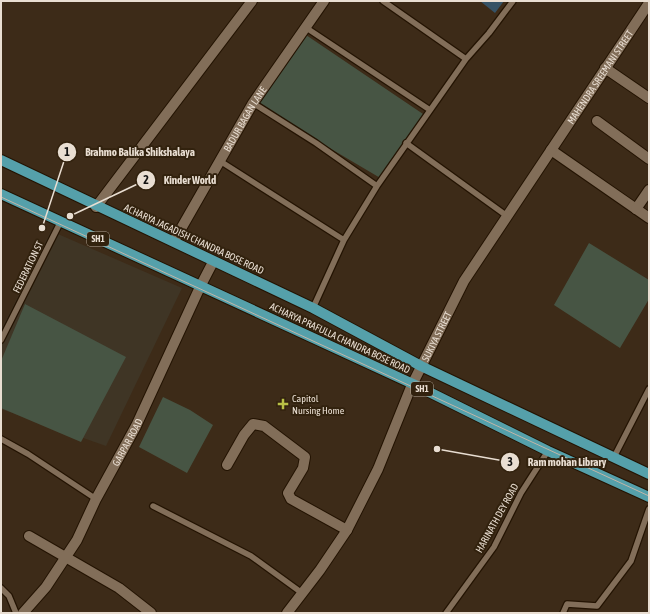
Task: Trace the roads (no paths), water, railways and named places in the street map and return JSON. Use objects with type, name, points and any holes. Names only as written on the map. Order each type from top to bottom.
[{"type":"main road","name":"ACHARYA JAGADISH CHANDRA BOSE ROAD","points":[[1,160],[96,206],[174,241],[213,262],[313,308]]},
{"type":"main road","name":"SH1","points":[[1,194],[60,223],[197,285]]},
{"type":"main road","name":"ACHARYA PRAFULLA CHANDRA BOSE ROAD","points":[[197,285],[413,384],[548,451],[649,496]]},
{"type":"main road","name":"ACHARYA PRAFULLA CHANDRA BOSE ROAD","points":[[313,308],[421,366],[649,474]]},
{"type":"street","points":[[96,206],[252,1]]},
{"type":"street","name":"BADUR BAGAN LANE","points":[[174,241],[253,103],[324,1]]},
{"type":"street","name":"MAHENDRA SREEMANI STREET","points":[[552,150],[649,3]]},
{"type":"street","points":[[605,68],[649,98]]},
{"type":"street","points":[[597,121],[649,159]]},
{"type":"street","points":[[552,150],[649,218]]},
{"type":"street","name":"SUKIYA STREET","points":[[287,613],[347,530],[378,469],[421,366],[464,281],[552,150]]},
{"type":"street","points":[[636,209],[649,190]]},
{"type":"street","name":"GARPAR ROAD","points":[[23,613],[46,587],[77,540],[96,499],[136,426],[197,285],[213,262]]},
{"type":"street","points":[[227,465],[244,435],[253,424],[264,426],[305,457],[303,468],[288,494],[291,499],[347,530]]},
{"type":"street","points":[[29,536],[67,556],[119,588],[151,613]]},
{"type":"lane","points":[[383,1],[466,59]]},
{"type":"lane","points":[[313,308],[344,240],[377,186],[406,142],[466,59],[489,33],[513,1]]},
{"type":"lane","points":[[305,27],[430,110]]},
{"type":"lane","points":[[253,103],[316,143],[377,186]]},
{"type":"lane","points":[[406,142],[507,216]]},
{"type":"lane","points":[[220,161],[344,240]]},
{"type":"lane","name":"FEDERATION ST","points":[[1,340],[60,223]]},
{"type":"lane","points":[[614,457],[649,389]]},
{"type":"lane","points":[[1,439],[28,454],[96,499]]},
{"type":"lane","name":"HARINATH DEY ROAD","points":[[446,613],[494,547],[521,493],[548,451]]},
{"type":"lane","points":[[153,506],[250,556],[302,593]]},
{"type":"lane","points":[[563,613],[568,604],[596,606],[631,561],[649,509]]},
{"type":"lane","points":[[1,588],[9,596],[16,613]]},
{"type":"water","points":[[480,1],[504,1],[495,13]]},
{"type":"tram line","points":[[1,197],[649,496]]},
{"type":"place","name":"Kinder World","points":[[70,216]]},
{"type":"place","name":"Brahmo Balika Shikshalaya","points":[[42,228]]},
{"type":"place","name":"Capitol Nursing Home","points":[[283,404]]},
{"type":"place","name":"Ram mohan Library","points":[[437,449]]}]
